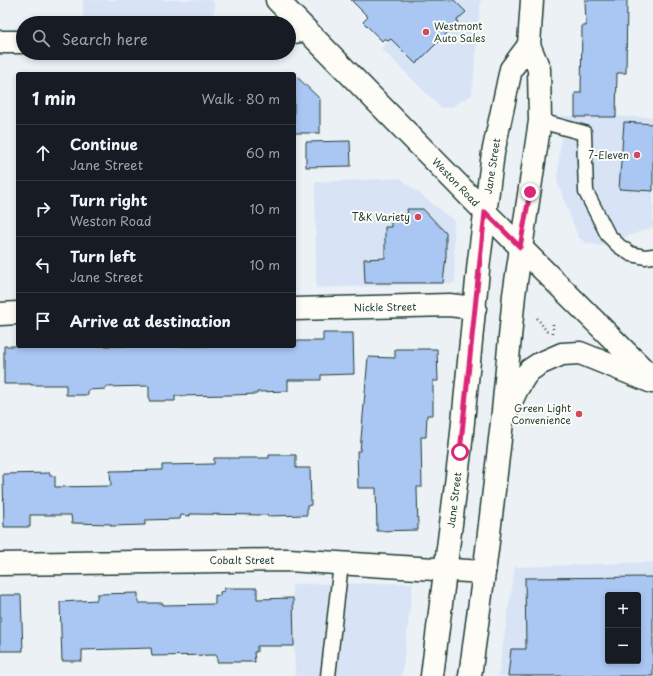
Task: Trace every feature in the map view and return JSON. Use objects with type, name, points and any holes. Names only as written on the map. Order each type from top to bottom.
[{"type":"main road","name":"Weston Road","points":[[277,0],[288,16]]},
{"type":"main road","points":[[470,676],[502,422],[520,247],[530,192],[540,121],[539,69],[530,45],[532,0]]},
{"type":"main road","name":"Weston Road","points":[[298,31],[485,212],[653,379]]},
{"type":"main road","points":[[0,42],[16,42]]},
{"type":"main road","name":"Jane Street","points":[[432,676],[444,570],[460,452],[485,212],[493,153],[511,69],[530,45]]},
{"type":"main road","name":"Nickle Street","points":[[296,309],[449,305],[475,308]]},
{"type":"main road","points":[[0,314],[16,313]]},
{"type":"main road","points":[[502,422],[517,389],[530,370],[539,364],[562,354],[580,353],[653,382]]},
{"type":"main road","name":"Cobalt Street","points":[[0,564],[288,560],[484,572]]},
{"type":"lane","points":[[540,121],[584,133],[586,192],[608,235],[619,246],[631,254],[645,257],[653,256]]},
{"type":"lane","points":[[328,676],[340,564]]},
{"type":"path","points":[[537,318],[552,338]]},
{"type":"shaded area","points":[[83,0],[212,0],[215,10],[211,16],[83,16]]},
{"type":"shaded area","points":[[431,0],[481,0],[472,95],[451,107],[441,108],[381,48]]},
{"type":"shaded area","points":[[563,116],[653,117],[653,227],[601,246],[586,243],[578,237],[557,181]]},
{"type":"shaded area","points":[[400,178],[454,221],[455,283],[316,288],[315,182]]},
{"type":"shaded area","points":[[653,562],[653,676],[498,676],[515,567]]},
{"type":"shaded area","points":[[413,583],[402,676],[295,676],[292,584]]},
{"type":"building","points":[[351,0],[454,0],[466,12],[416,64],[391,39],[388,41],[385,38],[382,41],[363,22],[368,17]]},
{"type":"building","points":[[585,0],[627,0],[626,73],[617,73],[616,117],[575,117],[575,93],[581,93],[582,26],[586,26]]},
{"type":"building","points":[[296,76],[320,99],[320,133],[296,133]]},
{"type":"building","name":"7-Eleven","points":[[624,122],[653,124],[653,191],[619,189]]},
{"type":"building","points":[[350,141],[351,166],[306,167],[306,142]]},
{"type":"building","points":[[407,209],[423,209],[446,233],[446,256],[443,283],[365,283],[364,259],[385,258],[385,227],[391,227],[391,215],[408,214]]},
{"type":"building","points":[[323,333],[353,333],[354,374],[321,375],[321,380],[288,380],[288,391],[257,392],[257,394],[175,396],[175,401],[149,401],[149,386],[106,387],[106,389],[88,390],[88,395],[66,395],[66,385],[4,384],[4,346],[16,346],[16,348],[296,348],[296,341],[323,341]]},
{"type":"building","points":[[395,349],[437,349],[438,381],[433,381],[433,415],[427,415],[426,437],[421,437],[422,487],[417,487],[418,530],[377,531],[376,488],[358,488],[357,451],[360,451],[368,357],[395,358]]},
{"type":"building","points":[[269,455],[296,455],[296,468],[310,468],[311,505],[307,506],[307,515],[267,516],[190,514],[190,516],[181,515],[180,519],[145,520],[145,525],[111,526],[111,524],[72,523],[71,515],[30,515],[30,527],[4,527],[3,474],[50,473],[50,476],[55,476],[55,487],[111,486],[110,471],[162,470],[162,465],[214,464],[214,458],[269,458]]},
{"type":"building","points":[[653,577],[653,676],[508,676],[511,649],[526,649],[525,578]]},
{"type":"building","points":[[224,588],[257,588],[257,599],[293,598],[294,646],[257,646],[257,652],[254,652],[255,662],[217,662],[217,655],[152,656],[151,648],[82,650],[82,661],[62,661],[60,602],[97,600],[97,594],[138,593],[138,603],[163,603],[163,605],[215,604],[215,595],[220,596],[220,592],[224,591]]},
{"type":"building","points":[[0,595],[21,595],[23,651],[0,651]]},
{"type":"place","name":"Westmont Auto Sales","points":[[426,32]]},
{"type":"place","name":"7-Eleven","points":[[637,155]]},
{"type":"place","name":"T&K Variety","points":[[418,217]]},
{"type":"place","name":"Green Light Convenience","points":[[579,414]]},
{"type":"route","points":[[460,452],[485,212],[520,247],[530,192]]}]
